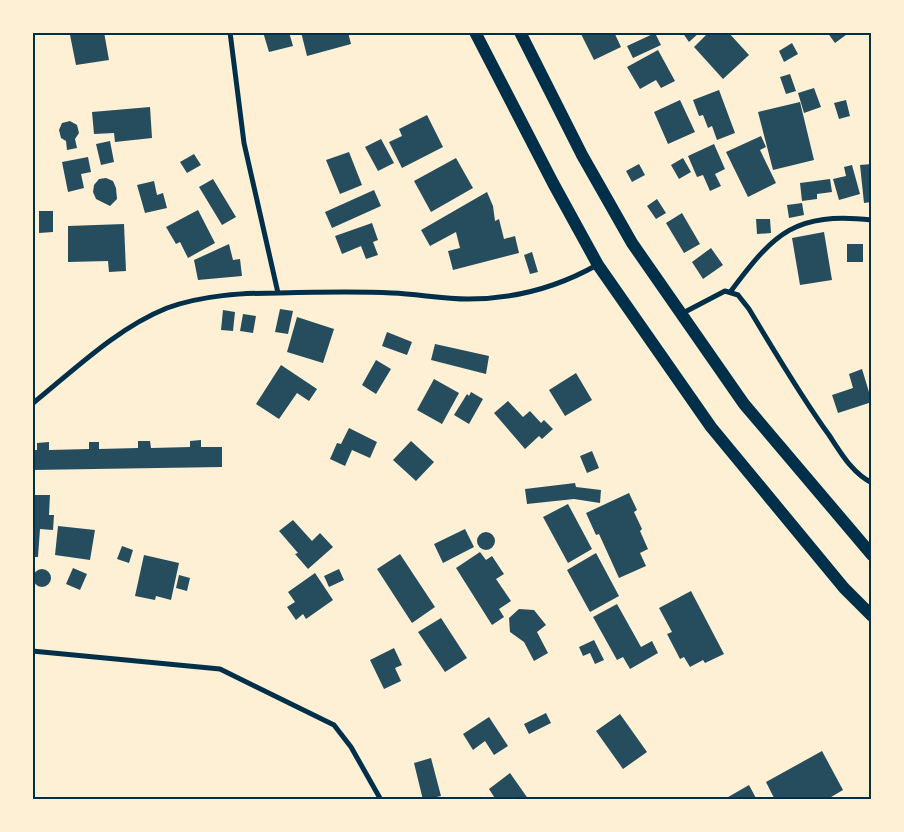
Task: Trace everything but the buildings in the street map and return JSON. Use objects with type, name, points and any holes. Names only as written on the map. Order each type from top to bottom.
[{"type":"main road","points":[[475,32],[544,166],[598,265],[711,427],[844,588],[872,616]]},
{"type":"main road","points":[[520,32],[582,155],[628,235],[681,314],[744,404],[872,555]]},
{"type":"street","points":[[230,32],[244,144],[278,293]]},
{"type":"street","points":[[731,291],[781,234],[805,222],[839,216],[872,220]]},
{"type":"street","points":[[32,404],[115,337],[168,308],[238,293],[395,293],[469,299],[502,297],[556,286],[598,265]]},
{"type":"street","points":[[681,314],[725,290],[731,291],[738,296],[749,310],[812,411],[850,465],[862,478],[872,483]]},
{"type":"street","points":[[32,651],[220,668],[334,725],[350,747],[381,800]]}]
